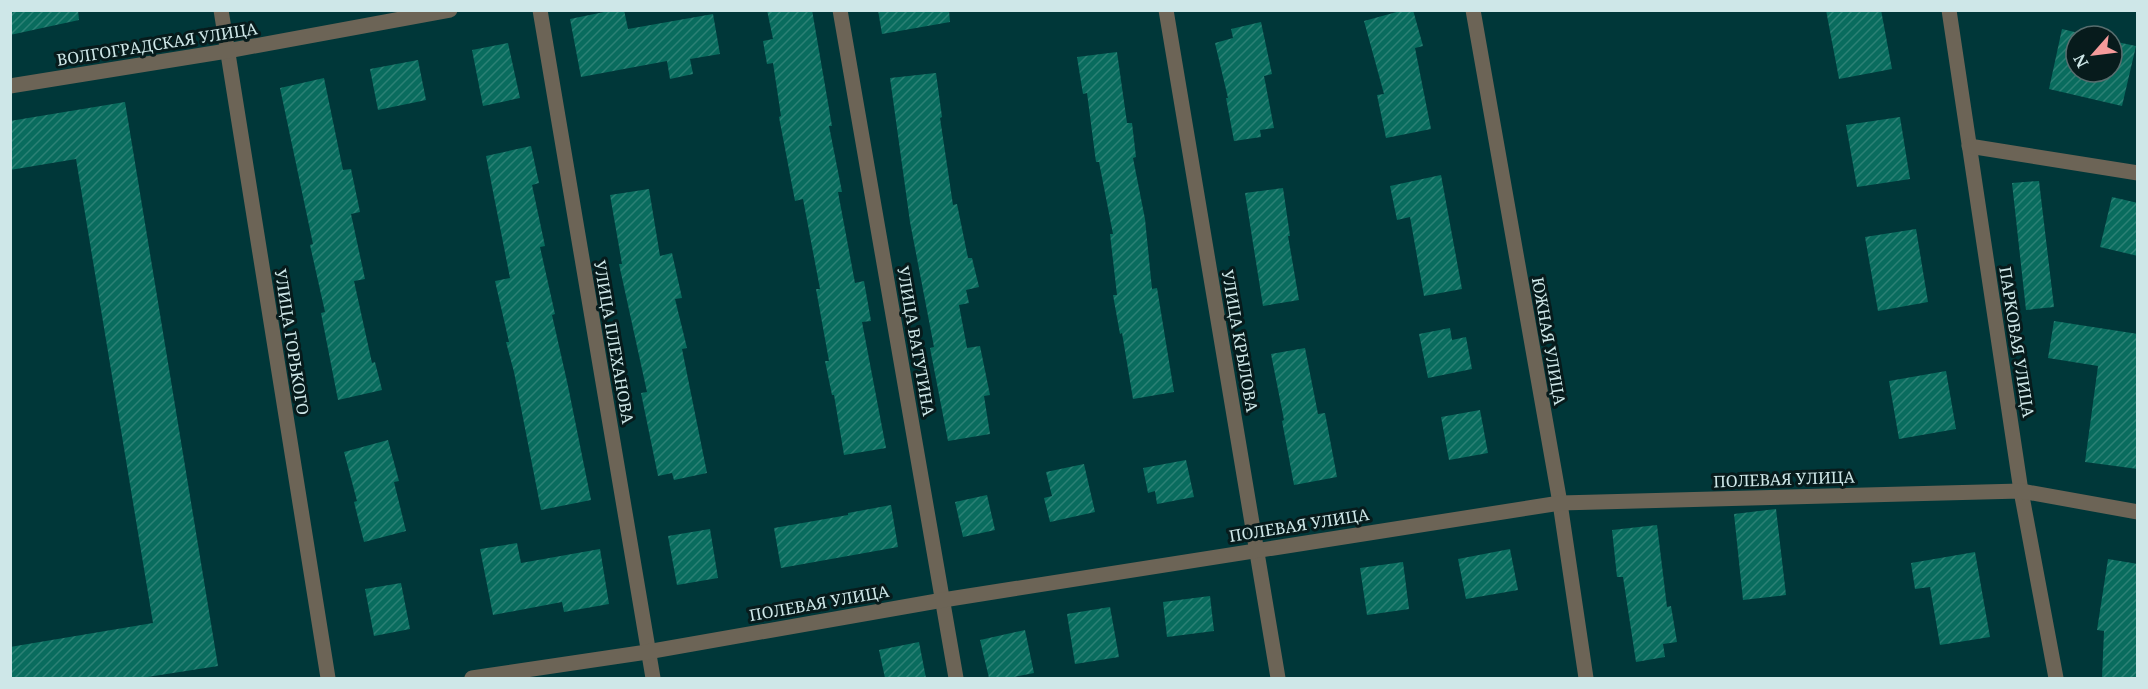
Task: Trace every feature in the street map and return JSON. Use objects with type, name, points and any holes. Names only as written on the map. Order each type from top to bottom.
[{"type":"street","name":"УЛИЦА ГОРЬКОГО","points":[[221,10],[328,678]]},
{"type":"street","name":"ВОЛГОГРАДСКАЯ УЛИЦА","points":[[10,86],[227,51],[450,10]]},
{"type":"street","name":"УЛИЦА ПЛЕХАНОВА","points":[[540,10],[653,678]]},
{"type":"street","name":"УЛИЦА ВАТУТИНА","points":[[840,10],[956,678]]},
{"type":"street","name":"УЛИЦА КРЫЛОВА","points":[[1166,10],[1278,678]]},
{"type":"street","name":"ЮЖНАЯ УЛИЦА","points":[[1473,10],[1560,503],[1586,678]]},
{"type":"street","name":"ПАРКОВАЯ УЛИЦА","points":[[1949,10],[2021,491],[2056,678]]},
{"type":"street","points":[[1969,146],[2138,173]]},
{"type":"street","name":"ПОЛЕВАЯ УЛИЦА","points":[[472,678],[1257,549],[1560,503],[2021,491],[2138,512]]},
{"type":"building","points":[[10,10],[78,10],[79,20],[10,35]]},
{"type":"building","points":[[624,10],[628,29],[713,14],[720,54],[690,59],[693,74],[670,79],[667,61],[581,77],[570,19]]},
{"type":"building","points":[[767,10],[812,10],[832,126],[829,126],[842,192],[838,192],[855,283],[864,281],[871,321],[862,322],[886,448],[844,455],[834,395],[832,395],[825,361],[829,361],[816,289],[820,289],[803,199],[795,201],[779,117],[781,116],[773,63],[767,64],[763,41],[773,39]]},
{"type":"building","points":[[878,10],[949,10],[950,22],[882,34]]},
{"type":"building","points":[[1404,10],[1413,10],[1423,46],[1415,48],[1431,129],[1386,138],[1377,95],[1384,94],[1364,21]]},
{"type":"building","points":[[1826,10],[1881,10],[1892,69],[1839,79]]},
{"type":"building","points":[[1261,22],[1272,74],[1264,76],[1274,128],[1260,130],[1261,137],[1234,141],[1226,98],[1228,98],[1215,43],[1233,38],[1231,29]]},
{"type":"building","points":[[2062,29],[2064,29],[2064,84],[2124,84],[2124,44],[2136,46],[2122,106],[2049,89]]},
{"type":"building","points":[[508,43],[520,98],[483,106],[472,50]]},
{"type":"building","points":[[1117,52],[1127,123],[1132,123],[1136,157],[1133,158],[1145,219],[1152,289],[1157,288],[1174,392],[1133,399],[1113,295],[1117,295],[1110,234],[1113,234],[1099,162],[1096,162],[1087,93],[1083,94],[1077,57]]},
{"type":"building","points":[[418,60],[426,100],[378,110],[370,69]]},
{"type":"building","points":[[936,73],[953,205],[957,204],[968,258],[972,258],[979,287],[966,290],[969,303],[959,305],[967,348],[980,346],[990,395],[984,396],[990,434],[948,441],[930,348],[934,347],[910,222],[890,78]]},
{"type":"building","points":[[324,78],[343,170],[351,169],[360,212],[351,214],[365,279],[354,281],[372,363],[375,362],[382,390],[338,400],[321,313],[325,312],[310,245],[313,244],[280,88]]},
{"type":"building","points":[[125,102],[218,666],[141,678],[10,678],[10,647],[153,623],[76,159],[10,170],[10,121]]},
{"type":"building","points":[[1900,117],[1910,179],[1857,187],[1846,125]]},
{"type":"building","points":[[531,146],[539,183],[532,185],[545,246],[540,247],[591,500],[541,510],[495,281],[510,278],[486,156]]},
{"type":"building","points":[[1441,175],[1462,289],[1424,296],[1410,217],[1397,220],[1390,186]]},
{"type":"building","points":[[2039,181],[2054,307],[2026,310],[2012,183]]},
{"type":"building","points":[[1283,188],[1290,236],[1288,236],[1299,300],[1263,306],[1245,193]]},
{"type":"building","points":[[649,189],[660,256],[672,253],[682,298],[675,299],[687,348],[682,349],[707,473],[674,480],[672,473],[658,476],[641,393],[647,392],[619,264],[622,264],[610,195]]},
{"type":"building","points":[[2112,197],[2138,203],[2138,256],[2100,247]]},
{"type":"building","points":[[1916,229],[1928,302],[1878,311],[1865,237]]},
{"type":"building","points":[[2054,321],[2138,334],[2138,469],[2085,462],[2098,366],[2048,358]]},
{"type":"building","points":[[1450,328],[1452,340],[1466,337],[1472,369],[1428,378],[1419,334]]},
{"type":"building","points":[[1305,348],[1318,414],[1325,413],[1337,477],[1294,485],[1271,354]]},
{"type":"building","points":[[1946,371],[1956,429],[1899,439],[1889,381]]},
{"type":"building","points":[[1480,410],[1488,453],[1449,460],[1441,417]]},
{"type":"building","points":[[388,440],[399,481],[394,482],[406,531],[364,542],[354,502],[357,501],[344,452]]},
{"type":"building","points":[[1186,460],[1194,497],[1157,504],[1155,491],[1148,493],[1143,468]]},
{"type":"building","points":[[1084,464],[1095,512],[1050,522],[1044,498],[1052,496],[1046,472]]},
{"type":"building","points":[[987,495],[995,530],[963,537],[955,502]]},
{"type":"building","points":[[891,505],[898,547],[781,568],[774,528]]},
{"type":"building","points":[[1776,509],[1786,595],[1743,600],[1734,514]]},
{"type":"building","points":[[1657,525],[1667,607],[1671,606],[1677,642],[1663,644],[1665,657],[1636,662],[1623,577],[1617,577],[1612,530]]},
{"type":"building","points":[[710,529],[718,578],[677,585],[668,536]]},
{"type":"building","points":[[517,543],[521,563],[600,549],[609,604],[564,612],[562,602],[493,615],[480,549]]},
{"type":"building","points":[[1510,549],[1518,590],[1466,599],[1458,559]]},
{"type":"building","points":[[1975,552],[1990,637],[1940,645],[1930,587],[1915,589],[1911,563]]},
{"type":"building","points":[[2108,559],[2138,564],[2138,678],[2102,678],[2104,631],[2097,630]]},
{"type":"building","points":[[1403,562],[1409,609],[1367,615],[1360,568]]},
{"type":"building","points":[[401,583],[410,629],[374,636],[365,589]]},
{"type":"building","points":[[1210,596],[1214,631],[1167,637],[1163,602]]},
{"type":"building","points":[[1110,607],[1119,657],[1075,664],[1067,614]]},
{"type":"building","points":[[1025,630],[1034,673],[1009,678],[989,678],[980,640]]},
{"type":"building","points":[[919,642],[926,678],[885,678],[879,650]]}]
